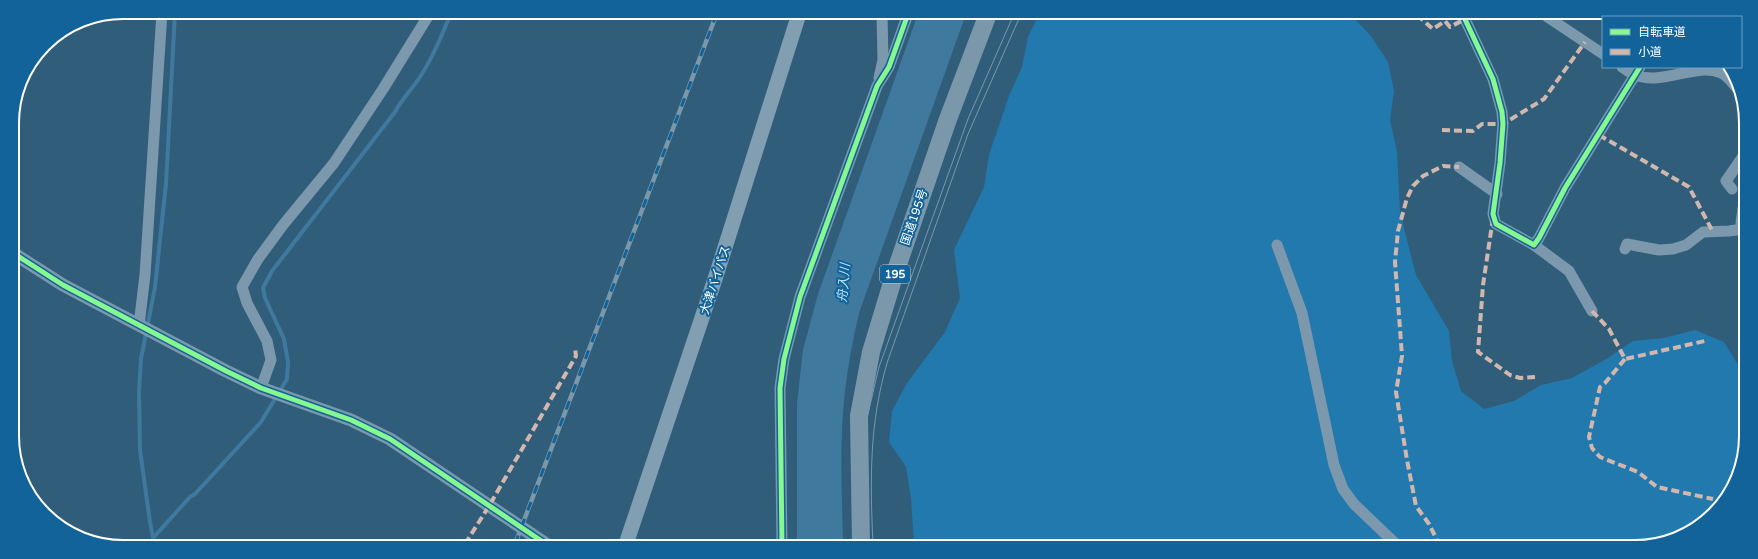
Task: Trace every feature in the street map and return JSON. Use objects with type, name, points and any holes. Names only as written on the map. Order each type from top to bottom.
[{"type":"highway","name":"国道195号","points":[[861,540],[859,416],[871,352],[894,276],[948,119],[986,19]]},
{"type":"main road","name":"大津バイパス","points":[[627,540],[716,279],[797,19]]},
{"type":"street","points":[[139,325],[145,275],[162,19]]},
{"type":"street","points":[[261,388],[271,360],[267,341],[247,302],[242,287],[258,259],[283,225],[334,163],[426,19]]},
{"type":"street","points":[[782,540],[780,388],[784,359],[800,297],[877,86],[883,60],[882,19]]},
{"type":"street","points":[[877,86],[889,67],[906,19]]},
{"type":"street","points":[[1464,19],[1493,79],[1502,112],[1503,132],[1497,194],[1493,214],[1496,224],[1534,246],[1569,271],[1592,311]]},
{"type":"street","points":[[1550,19],[1602,53]]},
{"type":"street","points":[[1626,68],[1667,77],[1701,69],[1713,69],[1722,73],[1729,80]]},
{"type":"street","points":[[1534,246],[1540,238],[1565,188],[1638,71]]},
{"type":"street","points":[[1732,189],[1726,181],[1739,162]]},
{"type":"street","points":[[1459,167],[1497,194]]},
{"type":"street","points":[[1625,250],[1627,244],[1659,250],[1673,249],[1686,245],[1703,232],[1739,229]]},
{"type":"street","points":[[1277,246],[1302,313],[1334,465],[1343,489],[1354,504],[1392,540]]},
{"type":"street","points":[[19,258],[63,285],[226,371],[261,388],[351,420],[390,439],[540,540]]},
{"type":"shaded area","points":[[1037,19],[1355,19],[1371,36],[1388,62],[1394,91],[1390,121],[1397,151],[1400,213],[1416,275],[1449,331],[1452,361],[1461,391],[1484,409],[1514,401],[1541,385],[1572,378],[1608,358],[1633,341],[1664,338],[1695,330],[1724,342],[1739,366],[1738,449],[1731,476],[1721,494],[1698,518],[1681,529],[1655,538],[1642,540],[914,540],[911,498],[906,467],[889,442],[892,411],[907,383],[945,332],[960,298],[954,250],[984,187],[989,155],[1009,96],[1022,67],[1028,37]]},
{"type":"water","name":"舟入川","points":[[916,19],[964,19],[859,313],[849,362],[843,410],[841,468],[843,540],[797,540],[797,403],[803,350],[818,294]]},
{"type":"waterway","points":[[153,540],[140,450],[139,392],[141,359],[155,287],[166,184],[175,19]]},
{"type":"waterway","points":[[153,538],[261,422],[287,379],[288,362],[284,339],[265,298],[263,288],[272,271],[395,112],[420,77],[441,38],[449,19]]},
{"type":"tram line","points":[[865,469],[867,418],[879,367],[968,119],[1012,19]]},
{"type":"tram line","points":[[873,540],[871,497],[872,451],[877,406],[888,360],[968,134],[1019,19]]},
{"type":"railway","points":[[517,540],[715,19]]},
{"type":"marked path","points":[[1422,19],[1433,29],[1445,21],[1450,27],[1465,19]]},
{"type":"marked path","points":[[1442,130],[1473,131],[1482,124],[1503,124],[1544,99],[1585,42]]},
{"type":"marked path","points":[[1599,135],[1689,187],[1713,232]]},
{"type":"marked path","points":[[1437,540],[1429,524],[1416,506],[1396,392],[1402,356],[1395,262],[1398,231],[1407,198],[1413,186],[1423,176],[1443,166],[1459,167]]},
{"type":"marked path","points":[[1493,218],[1483,285],[1478,352],[1510,375],[1520,378],[1535,377]]},
{"type":"marked path","points":[[1592,311],[1609,329],[1625,359],[1705,341]]},
{"type":"marked path","points":[[468,540],[489,506],[576,356],[575,348]]},
{"type":"marked path","points":[[1625,359],[1600,387],[1589,437],[1592,448],[1600,457],[1638,472],[1657,487],[1713,499]]},
{"type":"cycle path","points":[[782,540],[780,388],[784,359],[800,297],[877,86],[889,67],[906,19]]},
{"type":"cycle path","points":[[1465,19],[1493,79],[1502,112],[1503,124],[1500,163],[1493,214],[1496,224],[1534,245],[1565,188],[1639,68]]},
{"type":"cycle path","points":[[19,257],[63,285],[226,371],[261,388],[351,420],[390,439],[540,540]]}]
